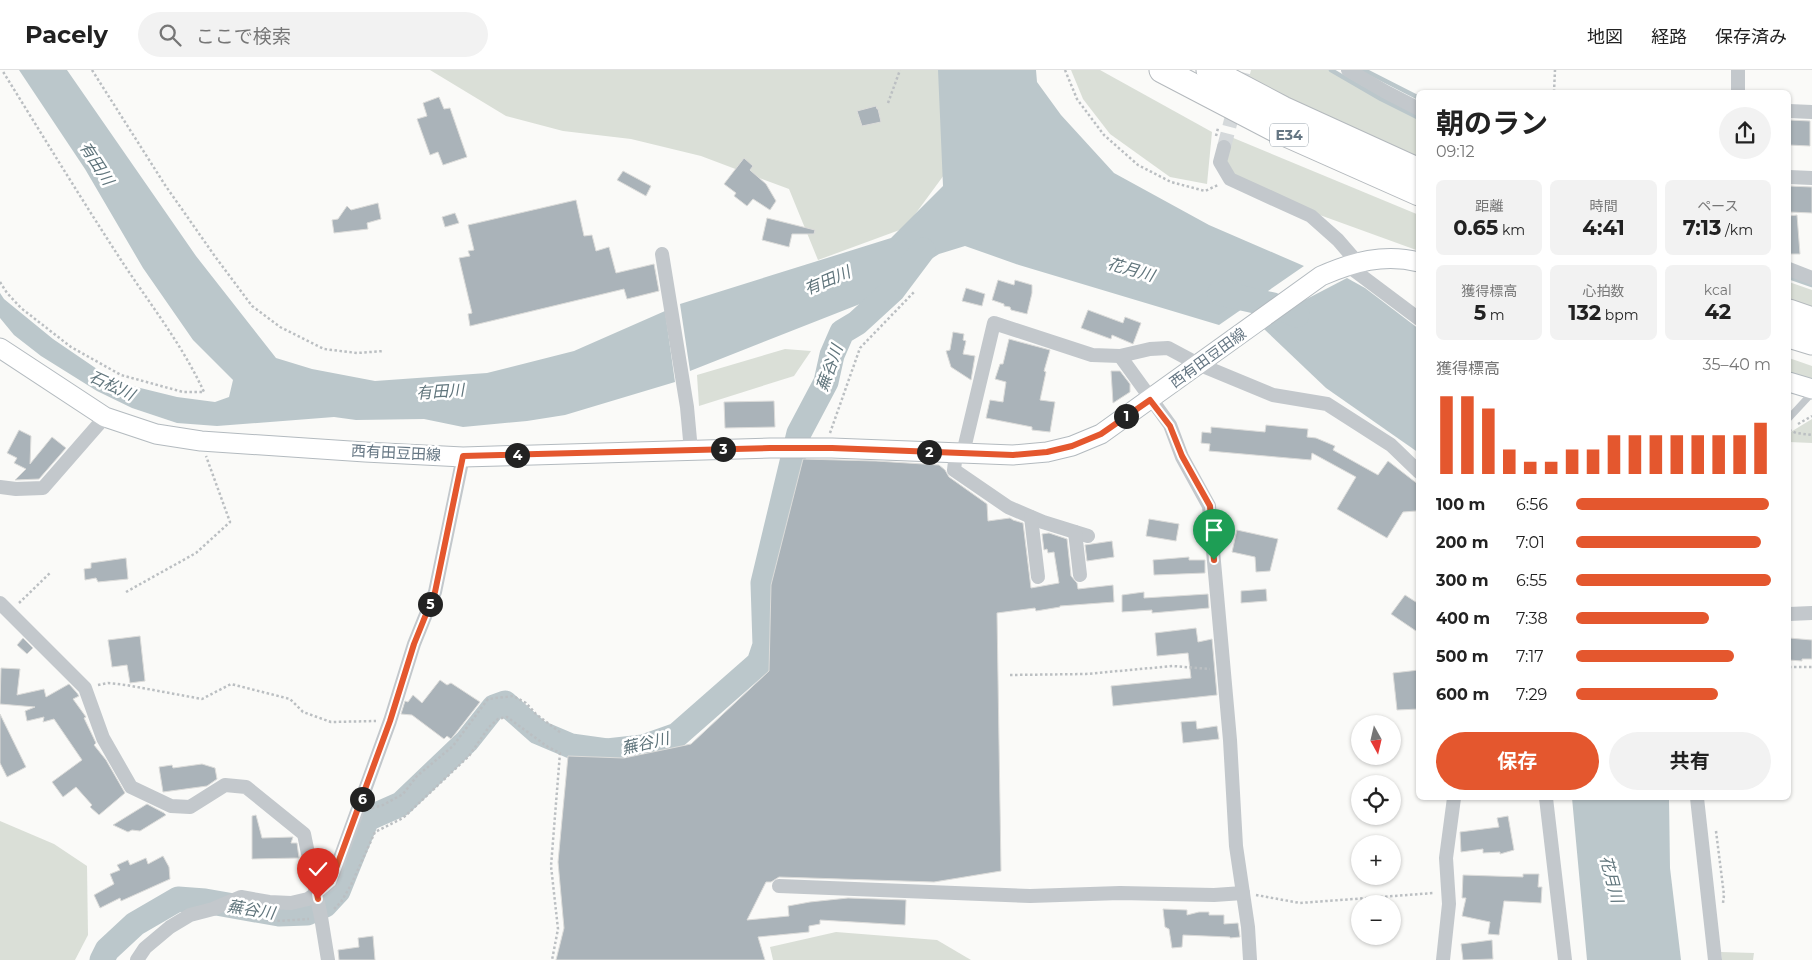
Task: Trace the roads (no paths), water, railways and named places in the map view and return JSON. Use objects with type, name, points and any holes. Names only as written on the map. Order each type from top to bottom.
[{"type":"highway","name":"E34","points":[[1162,70],[1275,128],[1416,192]]},
{"type":"highway","name":"E34","points":[[1209,70],[1284,109],[1416,170]]},
{"type":"highway","points":[[1791,313],[1812,320]]},
{"type":"highway","points":[[1791,335],[1812,342]]},
{"type":"main road","name":"西有田豆田線","points":[[0,348],[105,417],[156,434],[200,441],[365,452],[463,456],[692,451],[830,444],[1013,455],[1047,452],[1072,446],[1101,434],[1321,276],[1352,263],[1386,258],[1416,262]]},
{"type":"main road","points":[[1791,383],[1812,389]]},
{"type":"street","points":[[1348,70],[1416,107]]},
{"type":"street","points":[[1738,70],[1738,90]]},
{"type":"street","points":[[1791,111],[1812,112]]},
{"type":"street","points":[[1224,147],[1220,162],[1230,179],[1311,216],[1338,240],[1352,263],[1416,316]]},
{"type":"street","points":[[1791,177],[1812,178]]},
{"type":"street","points":[[662,254],[687,407],[692,451]]},
{"type":"street","points":[[1791,271],[1812,278]]},
{"type":"street","points":[[1088,536],[1031,517],[1008,507],[954,470],[994,324],[1092,356],[1120,356],[1150,349],[1168,348],[1204,360],[1273,395],[1327,404],[1391,445],[1416,469]]},
{"type":"street","points":[[1120,356],[1170,426],[1182,456],[1210,506],[1230,740],[1236,846],[1248,927],[1250,960]]},
{"type":"street","points":[[0,487],[16,489],[43,488],[105,417]]},
{"type":"street","points":[[319,906],[331,882],[358,812],[390,721],[414,644],[435,592],[463,456]]},
{"type":"street","points":[[1031,517],[1038,577]]},
{"type":"street","points":[[1075,532],[1080,575]]},
{"type":"street","points":[[4,608],[84,688],[103,738],[131,787],[171,806],[190,807],[225,785],[246,787],[304,834],[328,960]]},
{"type":"street","points":[[1791,614],[1812,613]]},
{"type":"street","points":[[1443,960],[1449,904],[1446,858],[1454,813],[1454,800]]},
{"type":"street","points":[[1546,800],[1565,960]]},
{"type":"street","points":[[1697,800],[1715,960]]},
{"type":"street","points":[[779,886],[1030,896],[1120,893],[1214,895],[1243,893]]},
{"type":"street","points":[[137,960],[146,948],[170,927],[190,915],[216,908],[241,897],[269,902],[291,903],[308,900],[319,906]]},
{"type":"lane","points":[[1791,416],[1812,393]]},
{"type":"water","points":[[19,70],[67,70],[196,256],[276,358],[312,369],[375,381],[487,373],[574,351],[665,311],[675,382],[565,415],[527,421],[463,427],[424,419],[356,420],[334,417],[217,426],[177,423],[132,408],[97,391],[41,356],[14,335],[0,318],[0,293],[4,299],[53,339],[116,382],[177,397],[215,402],[229,397],[233,380],[193,340],[143,268],[85,169]]},
{"type":"water","name":"有田川","points":[[938,70],[1036,70],[1037,82],[1061,115],[1114,173],[1209,225],[1304,266],[1219,325],[1019,265],[965,246],[939,254],[860,304],[690,371],[680,304],[891,238],[943,186]]},
{"type":"water","points":[[1347,278],[1365,288],[1416,327],[1416,451],[1326,388],[1264,329],[1299,303]]},
{"type":"water","points":[[1572,800],[1669,800],[1670,868],[1681,960],[1587,960]]},
{"type":"waterway","points":[[1331,70],[1416,116]]},
{"type":"waterway","points":[[1364,70],[1416,96]]},
{"type":"waterway","name":"蕪谷川","points":[[102,960],[107,950],[135,924],[178,899],[205,901],[279,914],[307,913],[325,905],[338,891],[367,819],[401,804],[467,741],[494,707],[505,703],[538,732],[571,746],[607,751],[643,747],[677,735],[759,663],[765,645],[763,583],[799,433],[826,382],[832,355],[842,332],[857,323],[893,290],[923,250]]},
{"type":"waterway","points":[[1791,278],[1812,285]]},
{"type":"waterway","name":"花月川","points":[[1220,293],[1273,305],[1297,315]]},
{"type":"tunnel","points":[[1224,147],[1244,70]]},
{"type":"water label","name":"石松川","points":[[112,385]]}]
